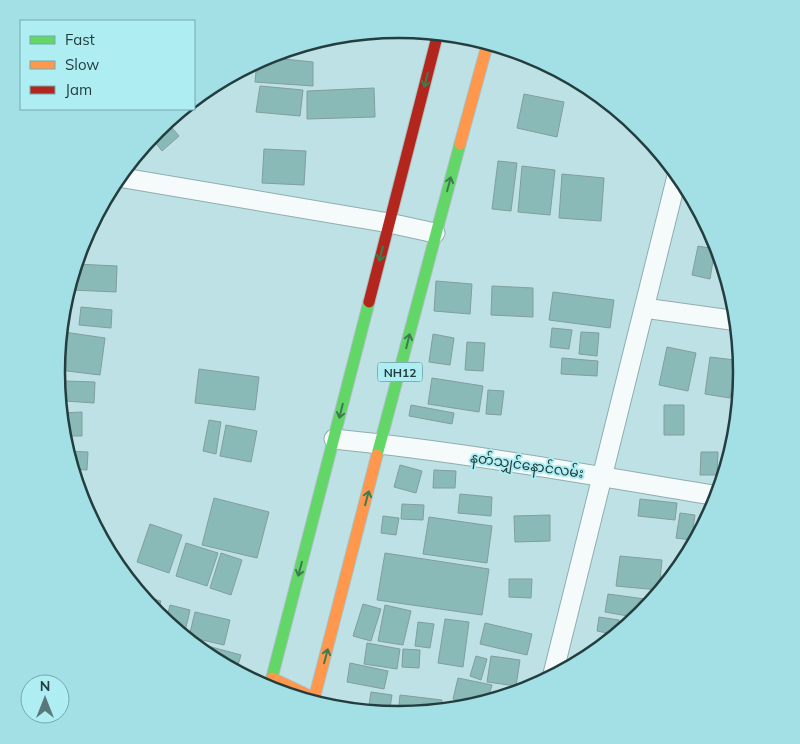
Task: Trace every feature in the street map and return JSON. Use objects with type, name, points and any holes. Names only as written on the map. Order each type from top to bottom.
[{"type":"highway","points":[[271,681],[436,39]]},
{"type":"highway","name":"NH12","points":[[315,695],[486,49]]},
{"type":"street","points":[[127,179],[436,233]]},
{"type":"street","points":[[554,669],[675,182]]},
{"type":"street","points":[[644,308],[730,320]]},
{"type":"street","name":"နတ်သျှင်နောင်လမ်း","points":[[334,439],[382,444],[602,476],[711,495]]},
{"type":"building","points":[[282,59],[313,62],[313,86],[255,82],[256,70]]},
{"type":"building","points":[[260,86],[303,90],[300,116],[256,112]]},
{"type":"building","points":[[374,88],[375,117],[307,119],[307,91]]},
{"type":"building","points":[[524,94],[564,102],[557,137],[517,128]]},
{"type":"building","points":[[172,127],[179,136],[162,151],[156,143]]},
{"type":"building","points":[[264,149],[306,151],[304,185],[262,183]]},
{"type":"building","points":[[498,161],[517,163],[511,211],[492,209]]},
{"type":"building","points":[[522,166],[555,170],[550,215],[518,212]]},
{"type":"building","points":[[562,174],[604,178],[601,221],[559,218]]},
{"type":"building","points":[[698,246],[711,248],[714,256],[710,279],[692,275]]},
{"type":"building","points":[[83,264],[117,266],[116,292],[76,290]]},
{"type":"building","points":[[436,281],[472,284],[470,314],[434,311]]},
{"type":"building","points":[[492,286],[533,288],[533,317],[491,315]]},
{"type":"building","points":[[553,292],[614,300],[610,328],[549,320]]},
{"type":"building","points":[[81,307],[112,310],[111,328],[79,325]]},
{"type":"building","points":[[552,328],[572,330],[569,349],[550,347]]},
{"type":"building","points":[[581,332],[599,333],[597,356],[579,354]]},
{"type":"building","points":[[68,333],[105,338],[100,375],[65,371]]},
{"type":"building","points":[[433,334],[454,338],[450,365],[429,362]]},
{"type":"building","points":[[467,342],[485,343],[483,371],[465,370]]},
{"type":"building","points":[[667,347],[696,353],[688,391],[659,385]]},
{"type":"building","points":[[710,357],[734,360],[730,398],[705,394]]},
{"type":"building","points":[[562,358],[598,361],[597,376],[561,374]]},
{"type":"building","points":[[199,369],[259,377],[255,410],[195,403]]},
{"type":"building","points":[[432,378],[483,386],[479,412],[428,404]]},
{"type":"building","points":[[65,381],[95,382],[94,403],[67,401]]},
{"type":"building","points":[[488,390],[504,391],[501,415],[486,414]]},
{"type":"building","points":[[411,405],[454,413],[452,424],[409,416]]},
{"type":"building","points":[[664,405],[684,405],[684,435],[664,435]]},
{"type":"building","points":[[82,412],[82,436],[72,436],[68,413]]},
{"type":"building","points":[[209,420],[221,422],[216,454],[203,451]]},
{"type":"building","points":[[226,425],[257,431],[251,462],[220,456]]},
{"type":"building","points":[[75,451],[88,452],[87,470],[80,470]]},
{"type":"building","points":[[701,452],[718,452],[717,475],[700,475]]},
{"type":"building","points":[[400,465],[422,471],[416,493],[394,487]]},
{"type":"building","points":[[434,470],[456,471],[455,488],[433,488]]},
{"type":"building","points":[[460,494],[492,497],[491,516],[458,513]]},
{"type":"building","points":[[214,498],[269,512],[257,558],[202,545]]},
{"type":"building","points":[[640,499],[677,503],[675,520],[638,516]]},
{"type":"building","points":[[402,504],[424,505],[423,520],[401,519]]},
{"type":"building","points":[[680,513],[695,515],[689,540],[676,538]]},
{"type":"building","points":[[550,515],[550,541],[515,542],[514,516]]},
{"type":"building","points":[[383,516],[399,518],[396,535],[381,533]]},
{"type":"building","points":[[429,517],[492,526],[487,563],[423,554]]},
{"type":"building","points":[[150,524],[182,535],[169,573],[137,562]]},
{"type":"building","points":[[186,543],[218,553],[207,586],[176,576]]},
{"type":"building","points":[[221,553],[242,560],[231,595],[210,588]]},
{"type":"building","points":[[385,553],[489,569],[482,615],[377,600]]},
{"type":"building","points":[[620,556],[662,560],[660,582],[654,590],[616,586]]},
{"type":"building","points":[[509,579],[532,579],[531,598],[509,597]]},
{"type":"building","points":[[608,594],[645,599],[629,616],[605,612]]},
{"type":"building","points":[[363,604],[381,609],[371,641],[353,636]]},
{"type":"building","points":[[170,605],[190,610],[186,629],[179,623],[168,613]]},
{"type":"building","points":[[385,605],[411,611],[403,645],[378,641]]},
{"type":"building","points":[[195,612],[230,620],[224,645],[199,639],[190,632]]},
{"type":"building","points":[[599,617],[619,620],[618,625],[608,633],[597,631]]},
{"type":"building","points":[[445,619],[469,622],[463,667],[438,663]]},
{"type":"building","points":[[418,622],[434,624],[430,648],[415,646]]},
{"type":"building","points":[[485,623],[532,634],[527,655],[480,644]]},
{"type":"building","points":[[367,643],[400,649],[397,669],[364,664]]},
{"type":"building","points":[[209,646],[241,655],[238,665]]},
{"type":"building","points":[[403,649],[420,650],[419,668],[402,667]]},
{"type":"building","points":[[476,656],[487,659],[481,680],[470,676]]},
{"type":"building","points":[[491,656],[520,660],[516,686],[487,682]]},
{"type":"building","points":[[350,663],[388,671],[384,689],[347,682]]},
{"type":"building","points":[[458,678],[492,685],[489,694],[461,701],[453,699]]},
{"type":"building","points":[[371,692],[392,695],[390,706],[369,705]]},
{"type":"building","points":[[400,695],[442,700],[442,704],[399,706]]},
{"type":"traffic: fast","points":[[377,455],[460,144]]},
{"type":"traffic: fast","points":[[271,681],[369,302]]},
{"type":"traffic: slow","points":[[460,144],[486,49]]},
{"type":"traffic: slow","points":[[315,695],[377,455]]},
{"type":"traffic: slow","points":[[272,678],[300,691]]},
{"type":"traffic: jam","points":[[369,302],[436,39]]}]
